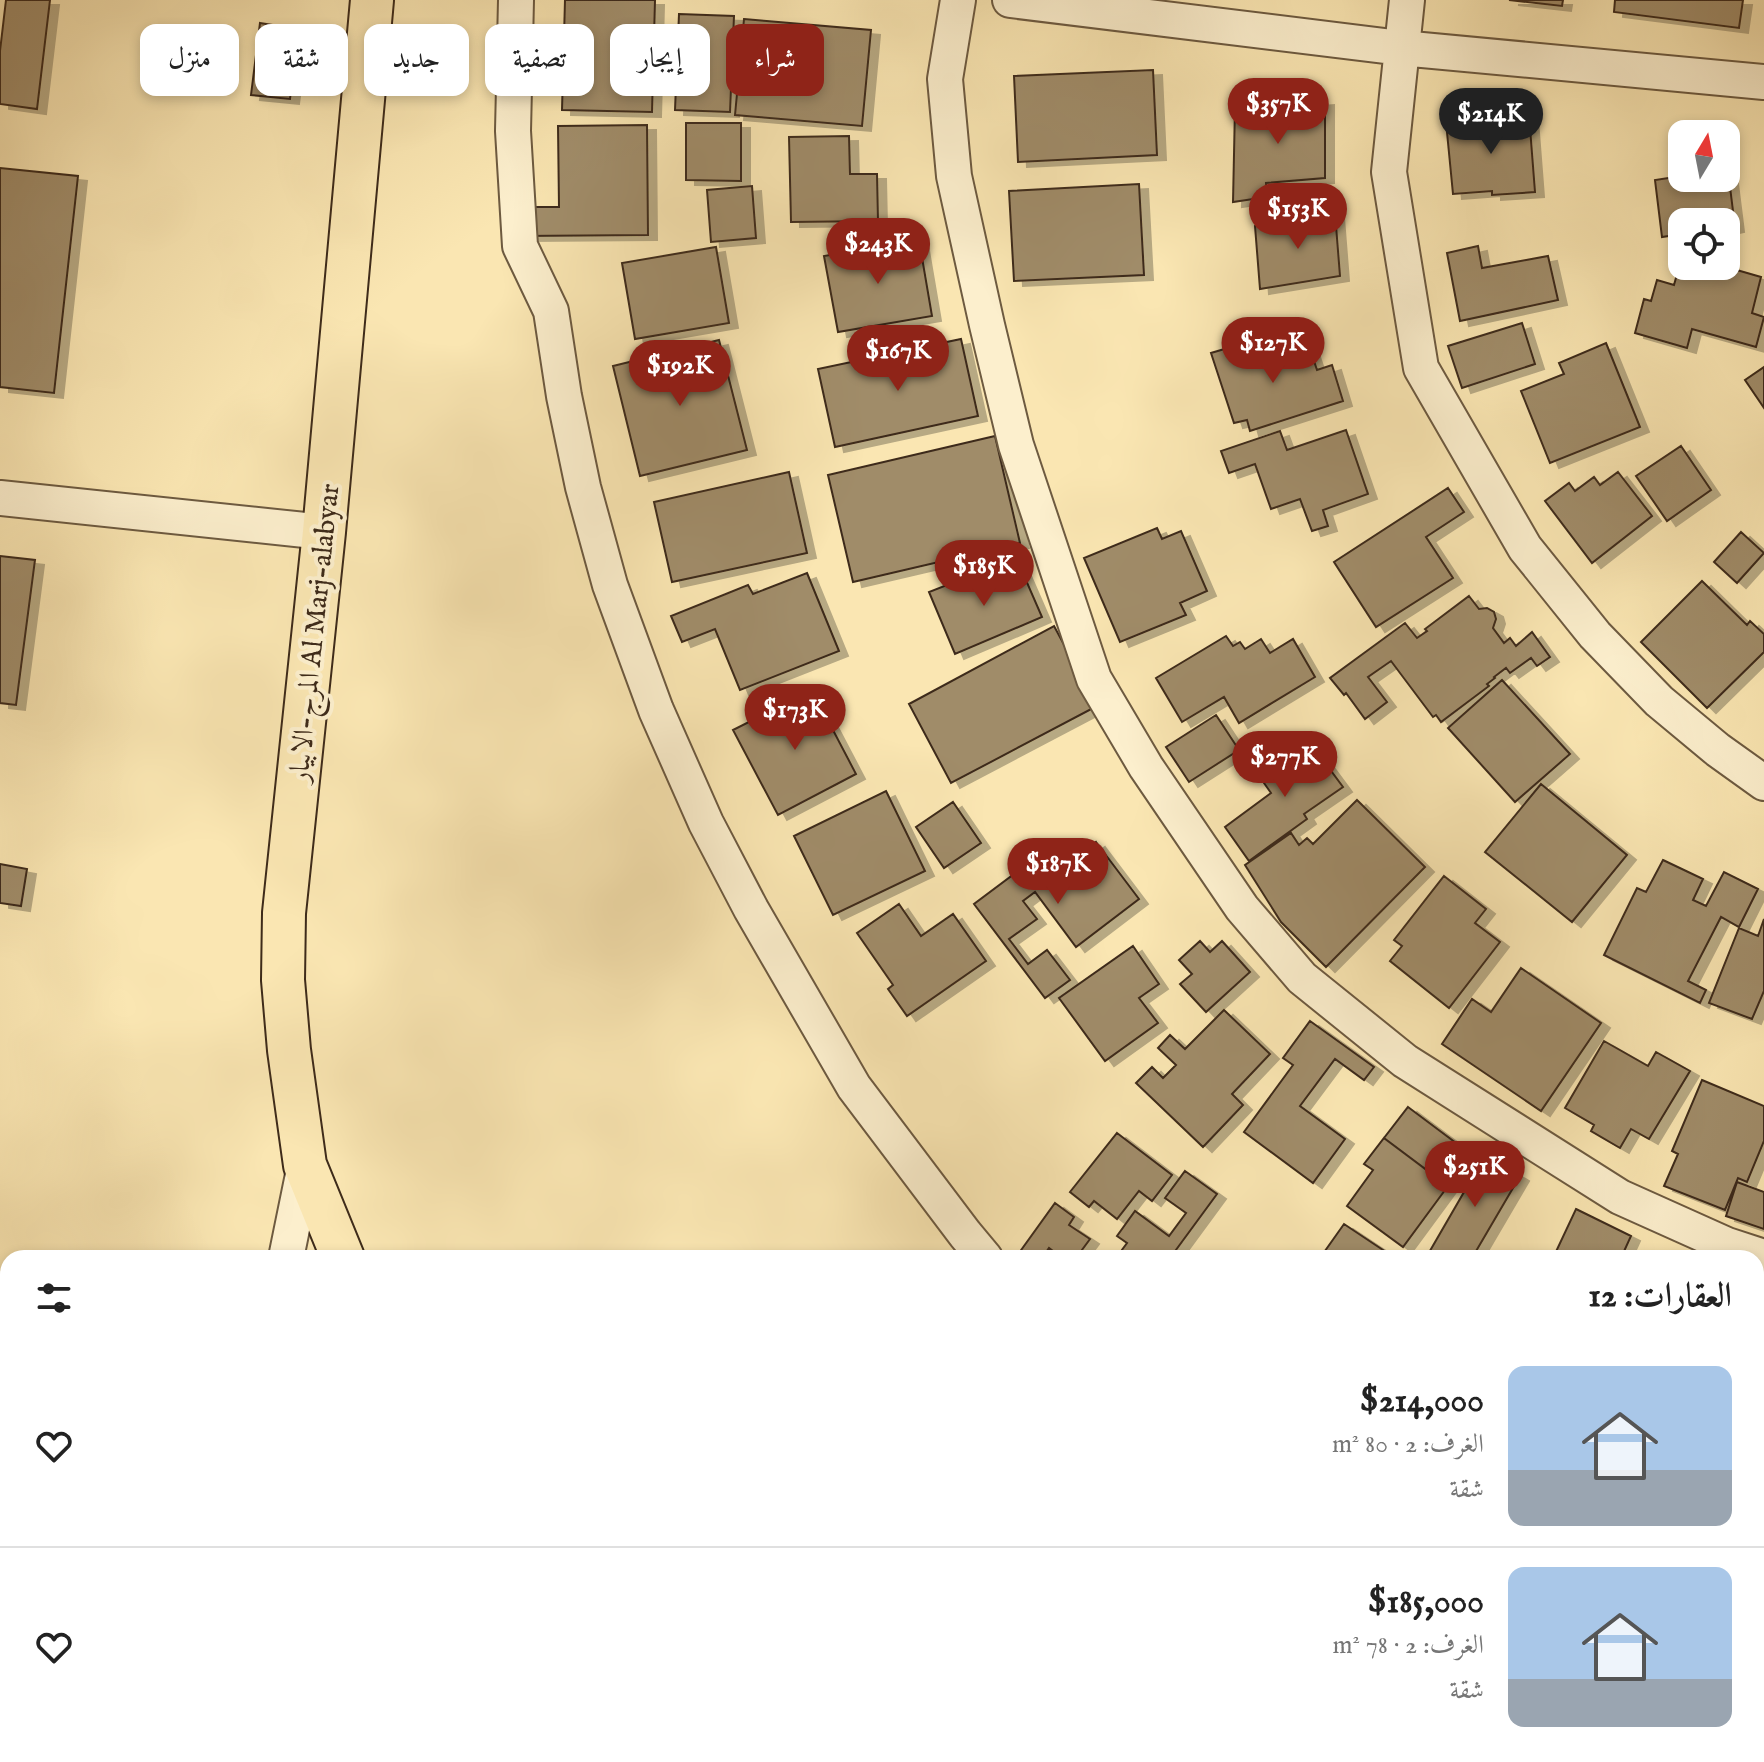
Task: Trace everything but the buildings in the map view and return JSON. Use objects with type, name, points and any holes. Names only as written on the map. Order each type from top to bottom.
[{"type":"main road","name":"المرج-الابيار Al Marj-alabyar","points":[[340,1250],[305,1165],[283,980],[284,913],[324,532],[372,0]]},
{"type":"street","points":[[516,0],[513,131],[520,246],[551,311],[564,396],[583,487],[610,585],[656,710],[706,823],[738,885],[847,1075],[979,1250]]},
{"type":"street","points":[[958,0],[945,79],[954,176],[1012,430],[1094,679],[1146,767],[1242,908],[1302,978],[1393,1052],[1620,1197],[1742,1250]]},
{"type":"street","points":[[1010,0],[1401,48],[1764,82]]},
{"type":"street","points":[[1407,0],[1389,172],[1421,368],[1525,548],[1595,635],[1659,701],[1764,783]]},
{"type":"street","points":[[0,498],[324,532]]},
{"type":"street","points":[[288,1250],[305,1165]]}]
